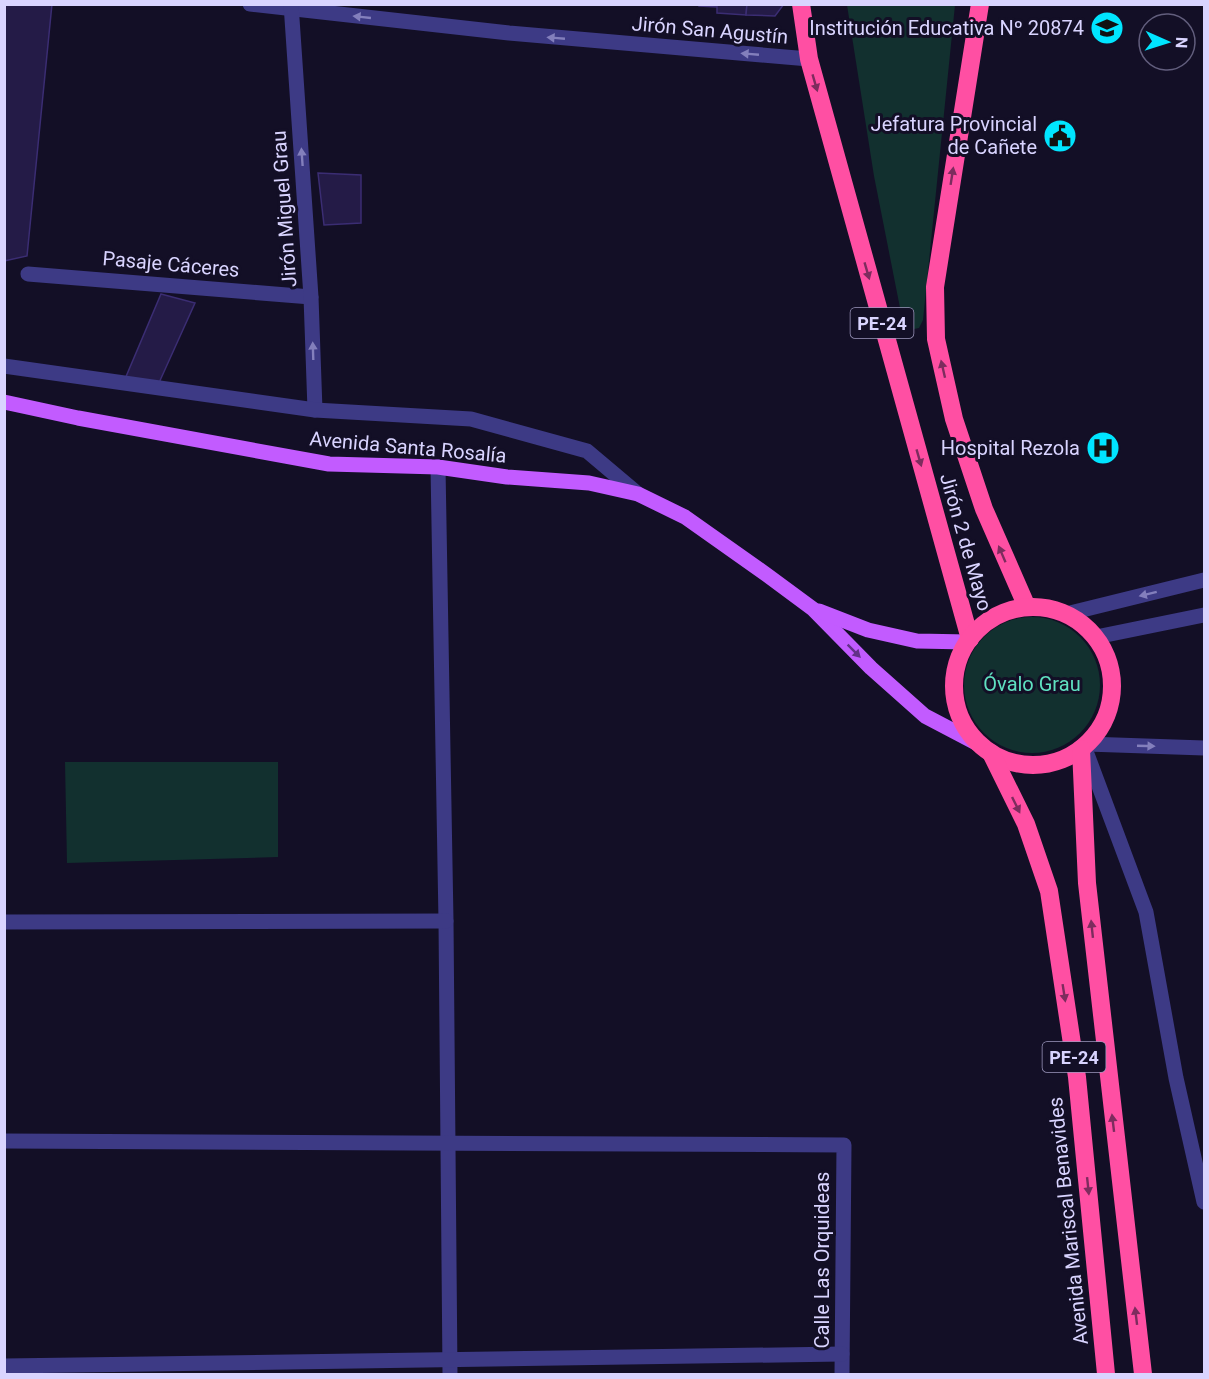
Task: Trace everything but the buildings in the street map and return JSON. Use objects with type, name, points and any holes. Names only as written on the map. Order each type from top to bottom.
[{"type":"highway","name":"Jirón 2 de Mayo","points":[[801,4],[809,59],[969,641]]},
{"type":"highway","name":"PE-24","points":[[980,4],[935,287],[936,339],[954,419],[984,509],[1027,607]]},
{"type":"highway","points":[[1027,607],[1047,608],[1066,614],[1083,624],[1096,638],[1107,658],[1112,681],[1110,704],[1102,726],[1084,746],[1070,756],[1051,763],[1030,765],[1009,762],[987,750],[974,739],[963,721],[956,700],[955,679],[960,658],[969,641],[985,623],[1005,612],[1027,607]]},
{"type":"highway","name":"PE-24","points":[[1084,746],[1087,882],[1143,1374]]},
{"type":"highway","name":"Avenida Mariscal Benavides","points":[[987,750],[1026,824],[1049,891],[1077,1077],[1106,1374]]},
{"type":"main road","name":"Avenida Santa Rosalía","points":[[4,402],[78,418],[329,464],[438,467],[507,477],[589,483],[638,494],[685,517],[813,609],[871,668],[925,716],[987,750]]},
{"type":"main road","name":"Avenida Santa Rosalía","points":[[813,609],[868,630],[916,641],[969,641]]},
{"type":"street","name":"Jirón San Agustín","points":[[249,4],[509,33],[809,59]]},
{"type":"street","name":"Jirón Miguel Grau","points":[[291,7],[311,297],[315,410]]},
{"type":"street","name":"Pasaje Cáceres","points":[[28,274],[311,297]]},
{"type":"street","points":[[4,366],[315,410],[471,419],[587,451],[638,494]]},
{"type":"street","points":[[438,467],[446,921],[450,1367]]},
{"type":"street","points":[[1066,614],[1204,580]]},
{"type":"street","points":[[1096,638],[1204,615]]},
{"type":"street","points":[[1204,748],[1084,746],[1146,912],[1176,1078],[1204,1202]]},
{"type":"street","points":[[4,922],[446,921]]},
{"type":"street","points":[[4,1141],[448,1143]]},
{"type":"street","name":"Calle Las Orquideas","points":[[448,1143],[844,1145],[842,1374]]},
{"type":"street","points":[[4,1366],[450,1367],[843,1354]]},
{"type":"green space","points":[[847,5],[955,5],[923,320],[919,328],[909,330],[903,323],[874,176]]},
{"type":"green space","name":"Óvalo Grau","points":[[1032,617],[1058,622],[1070,628],[1080,637],[1089,647],[1095,659],[1100,685],[1095,711],[1089,723],[1080,733],[1070,742],[1058,748],[1032,753],[1006,748],[994,742],[984,733],[975,723],[969,711],[964,685],[969,659],[975,647],[984,637],[994,628],[1006,622]]},
{"type":"green space","points":[[65,762],[278,762],[278,857],[67,863]]},
{"type":"place","name":"Institución Educativa Nº 20874","points":[[1107,28]]},
{"type":"place","name":"Jefatura Provincial de Cañete","points":[[1060,136]]},
{"type":"place","name":"Hospital Rezola","points":[[1103,448]]}]
